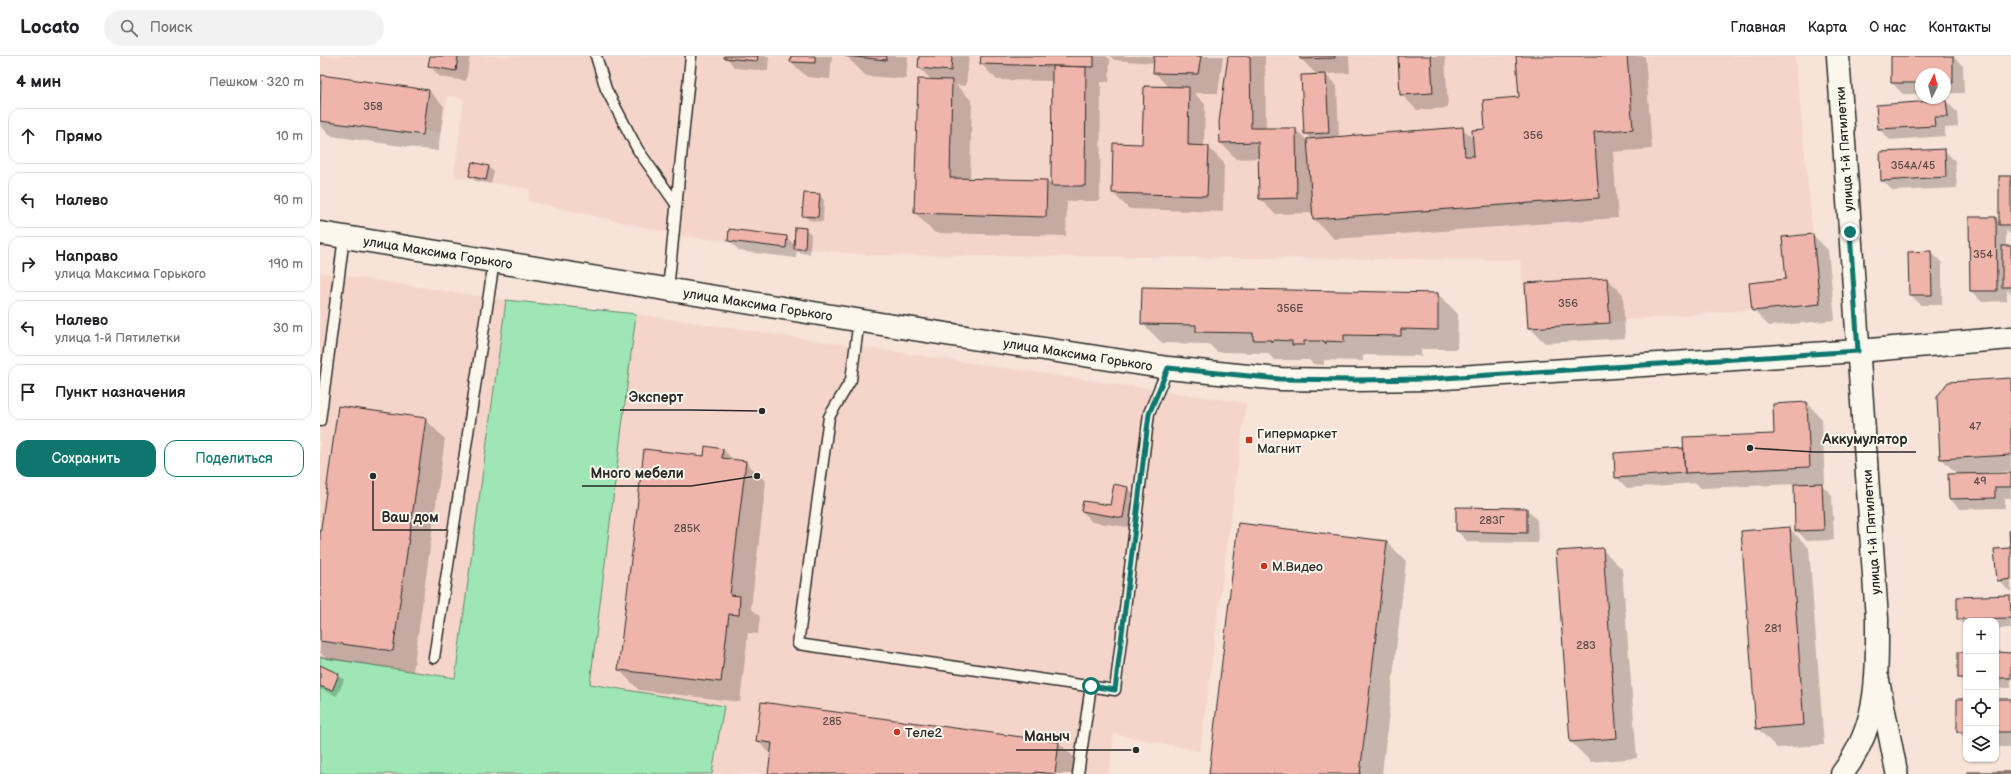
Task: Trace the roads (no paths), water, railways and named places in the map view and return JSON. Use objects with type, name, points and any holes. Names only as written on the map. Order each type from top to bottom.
[{"type":"main road","name":"улица 1-й Пятилетки","points":[[1838,56],[1876,619],[1877,672],[1873,706],[1864,738],[1854,758],[1842,774]]},
{"type":"main road","name":"улица Максима Горького","points":[[320,233],[668,290],[1168,368],[1280,379],[1429,379],[1858,351],[2011,338]]},
{"type":"street","name":"улица 1-й Пятилетки","points":[[1877,672],[1897,774]]},
{"type":"lane","points":[[596,56],[606,89],[638,150],[676,204]]},
{"type":"lane","points":[[668,290],[691,56]]},
{"type":"lane","points":[[320,421],[344,237]]},
{"type":"lane","points":[[434,658],[494,261]]},
{"type":"lane","points":[[859,320],[850,380],[829,417],[798,644],[1115,690],[1149,414],[1168,368]]},
{"type":"lane","points":[[1078,774],[1091,686]]},
{"type":"place","name":"Эксперт","points":[[762,411]]},
{"type":"place","name":"Гипермаркет Магнит","points":[[1249,440]]},
{"type":"place","name":"Аккумулятор","points":[[1750,448]]},
{"type":"place","name":"Ваш дом","points":[[373,476]]},
{"type":"place","name":"Много мебели","points":[[757,476]]},
{"type":"place","name":"М.Видео","points":[[1264,566]]},
{"type":"place","name":"Теле2","points":[[897,732]]},
{"type":"place","name":"Маныч","points":[[1136,750]]}]
